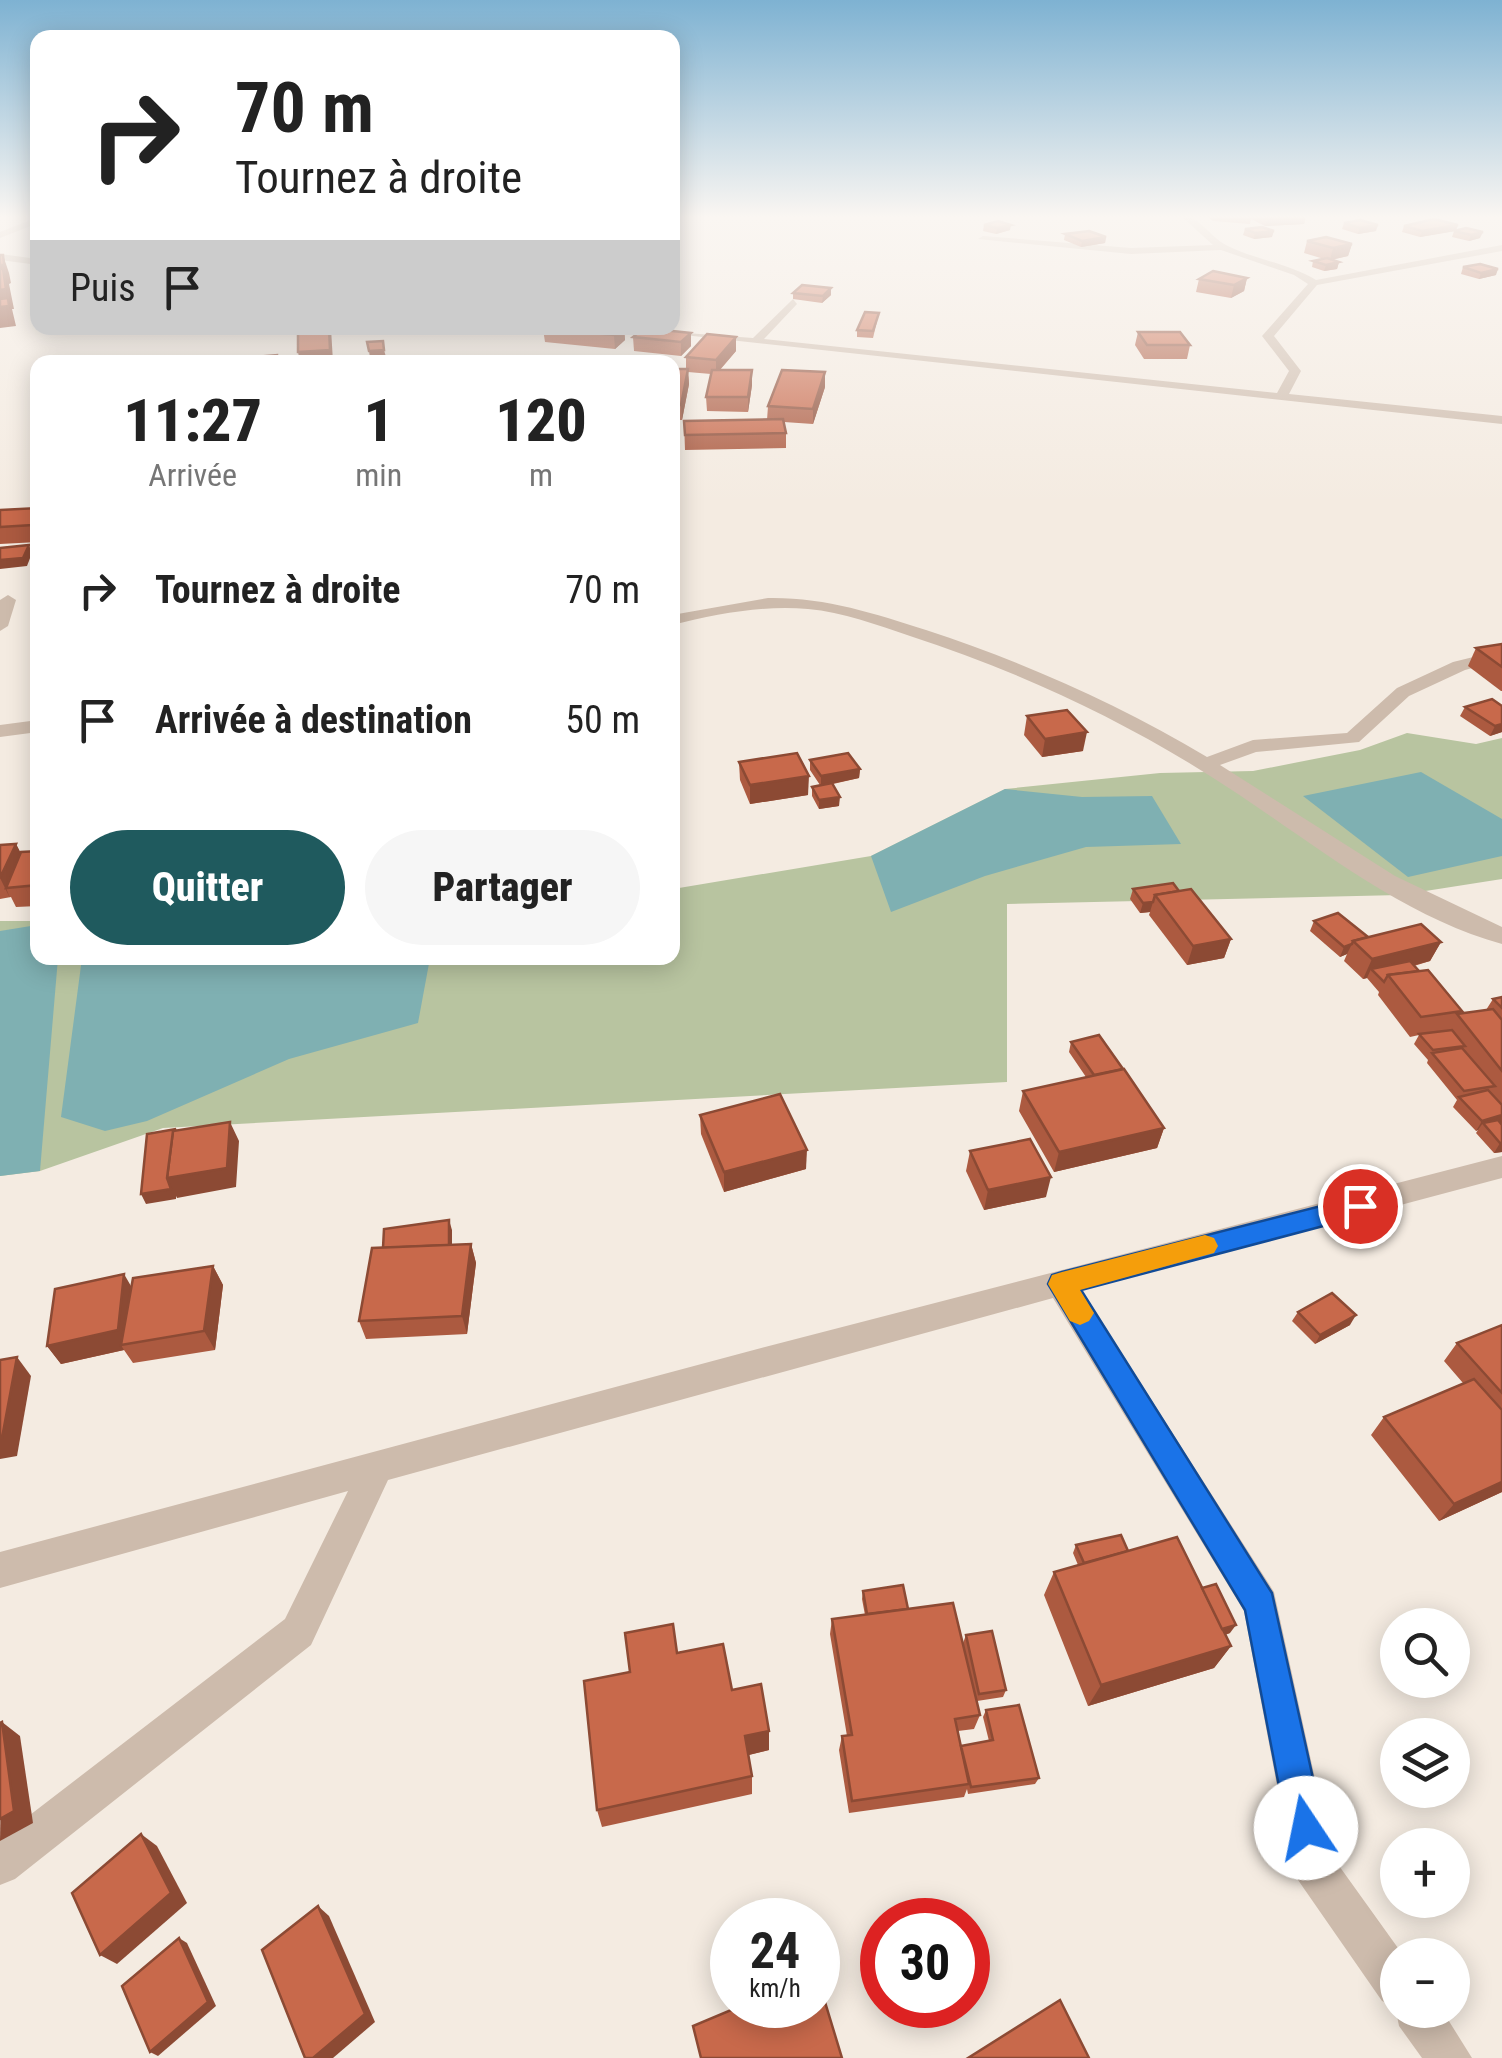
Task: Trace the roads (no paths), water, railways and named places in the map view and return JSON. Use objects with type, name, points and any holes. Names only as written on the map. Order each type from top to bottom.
[{"type":"street","points":[[756,342],[783,312]]},
{"type":"street","points":[[1282,395],[1295,371],[1268,336],[1289,312]]},
{"type":"street","points":[[680,334],[1502,420]]},
{"type":"street","points":[[0,626],[8,600]]},
{"type":"street","points":[[680,619],[766,603],[803,602],[937,638],[1070,692],[1205,764],[1391,886],[1462,922],[1502,936]]},
{"type":"street","points":[[1205,764],[1267,744],[1352,738],[1402,692],[1459,666],[1502,655]]},
{"type":"street","points":[[0,731],[30,727]]},
{"type":"street","points":[[0,1570],[1502,1168]]},
{"type":"street","points":[[1062,1284],[1261,1604],[1313,1865],[1380,1960]]},
{"type":"street","points":[[0,1864],[298,1632],[376,1468]]},
{"type":"street","points":[[1428,2028],[1449,2058]]},
{"type":"water","points":[[1421,772],[1502,819],[1502,856],[1408,877],[1303,796]]},
{"type":"water","points":[[1005,789],[1082,797],[1152,796],[1181,844],[1086,847],[985,876],[891,912],[871,856]]},
{"type":"water","points":[[30,926],[30,965],[57,965],[40,1171],[0,1176],[0,931]]},
{"type":"water","points":[[81,965],[429,965],[418,1023],[289,1059],[147,1121],[105,1131],[61,1117]]}]
